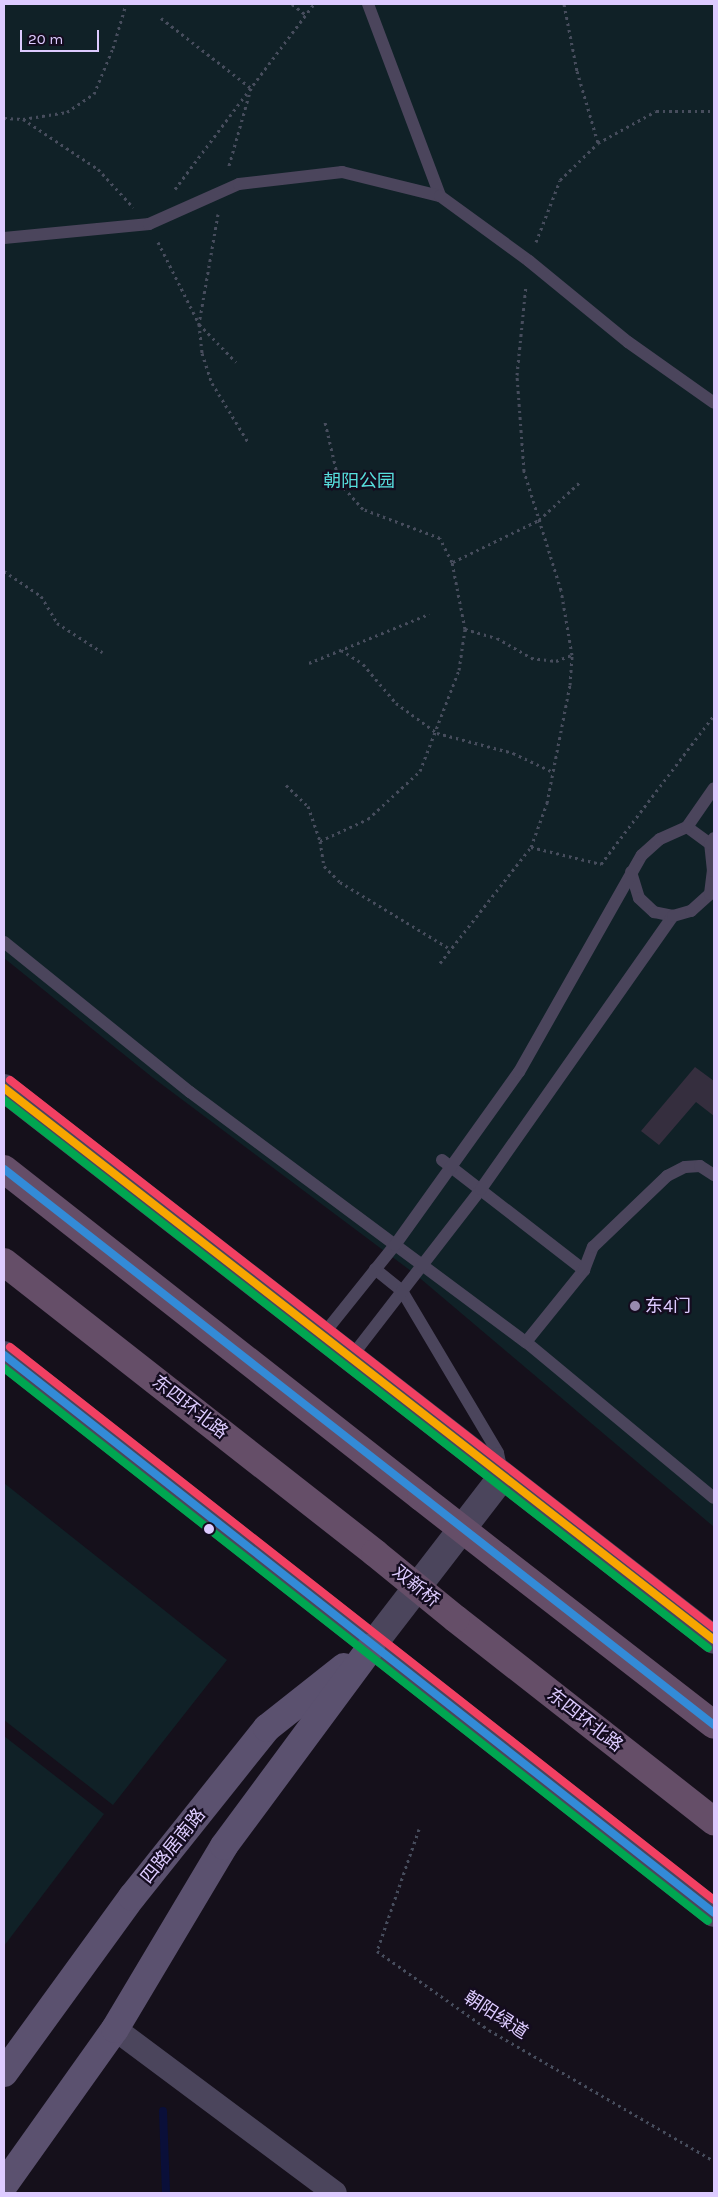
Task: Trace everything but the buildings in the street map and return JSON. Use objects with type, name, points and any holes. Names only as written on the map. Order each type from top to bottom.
[{"type":"highway","points":[[4,1169],[714,1725]]},
{"type":"highway","name":"东四环北路","points":[[4,1262],[375,1553]]},
{"type":"highway","name":"双新桥","points":[[375,1553],[456,1619]]},
{"type":"highway","name":"东四环北路","points":[[456,1619],[714,1821]]},
{"type":"main road","points":[[4,2185],[116,2029],[224,1846],[371,1647]]},
{"type":"main road","name":"四路居南路","points":[[4,2073],[132,1897],[266,1728],[371,1647]]},
{"type":"street","points":[[4,1088],[322,1336],[352,1356],[502,1477],[714,1640]]},
{"type":"street","points":[[4,1356],[371,1647],[714,1913]]},
{"type":"street","points":[[371,1647],[502,1477]]},
{"type":"street","points":[[116,2029],[334,2193]]},
{"type":"lane","points":[[368,4],[440,196]]},
{"type":"lane","points":[[4,238],[149,224],[239,184],[342,172],[440,196],[529,261],[628,342],[714,403]]},
{"type":"lane","points":[[322,1336],[395,1245],[447,1164],[519,1072],[642,855],[660,839],[687,827],[714,788]]},
{"type":"lane","points":[[631,872],[639,898],[654,912],[673,916],[691,912],[712,895],[712,841],[687,827]]},
{"type":"lane","points":[[352,1356],[481,1190],[673,916]]},
{"type":"lane","points":[[4,942],[190,1092],[526,1342],[714,1498]]},
{"type":"lane","points":[[447,1164],[584,1270]]},
{"type":"lane","points":[[526,1342],[584,1270],[593,1247],[667,1176],[685,1167],[700,1166],[714,1175]]},
{"type":"lane","points":[[375,1269],[402,1291],[498,1453],[502,1477]]},
{"type":"path","points":[[4,118],[23,119],[67,112],[94,94],[114,48],[126,4]]},
{"type":"path","points":[[292,4],[306,15]]},
{"type":"path","points":[[149,224],[314,4]]},
{"type":"path","points":[[564,4],[577,71],[598,143]]},
{"type":"path","points":[[161,18],[251,88]]},
{"type":"path","points":[[248,442],[212,383],[202,353],[200,324],[222,191],[251,88]]},
{"type":"path","points":[[440,963],[531,848],[547,803],[570,685],[572,655],[560,590],[524,471],[517,375],[529,261],[560,180],[598,143],[656,111],[714,111]]},
{"type":"path","points":[[23,119],[98,169],[149,224],[200,324],[236,362]]},
{"type":"path","points":[[320,841],[368,819],[420,771],[437,733],[459,670],[464,629],[452,562],[440,538],[400,520],[363,509],[339,482],[325,422]]},
{"type":"path","points":[[452,562],[539,520],[580,482]]},
{"type":"path","points":[[4,571],[41,596],[57,623],[102,652]]},
{"type":"path","points":[[308,663],[429,614]]},
{"type":"path","points":[[464,629],[497,638],[531,658],[556,661],[572,655]]},
{"type":"path","points":[[341,650],[363,664],[396,703],[437,733],[513,753],[553,772]]},
{"type":"path","points":[[531,848],[601,864],[714,714]]},
{"type":"path","points":[[286,785],[308,806],[320,841],[324,866],[340,882],[450,949]]},
{"type":"path","name":"朝阳绿道","points":[[419,1829],[377,1952],[490,2030],[714,2162]]},
{"type":"green space","name":"朝阳公园","points":[[4,4],[714,4],[714,1527],[415,1274],[152,1077],[4,958]]},
{"type":"green space","points":[[4,1483],[227,1660],[113,1805],[4,1720]]},
{"type":"green space","points":[[4,1736],[104,1814],[4,1946]]},
{"type":"waterway","points":[[163,2111],[166,2193]]},
{"type":"transit line","points":[[10,1080],[714,1628]]},
{"type":"transit line","points":[[4,1088],[714,1640]]},
{"type":"transit line","points":[[4,1100],[708,1648]]},
{"type":"transit line","points":[[4,1169],[714,1725]]},
{"type":"transit line","points":[[10,1347],[714,1900]]},
{"type":"transit line","points":[[4,1355],[714,1913]]},
{"type":"transit line","points":[[4,1368],[708,1921]]},
{"type":"place","name":"东4门","points":[[635,1306]]}]
